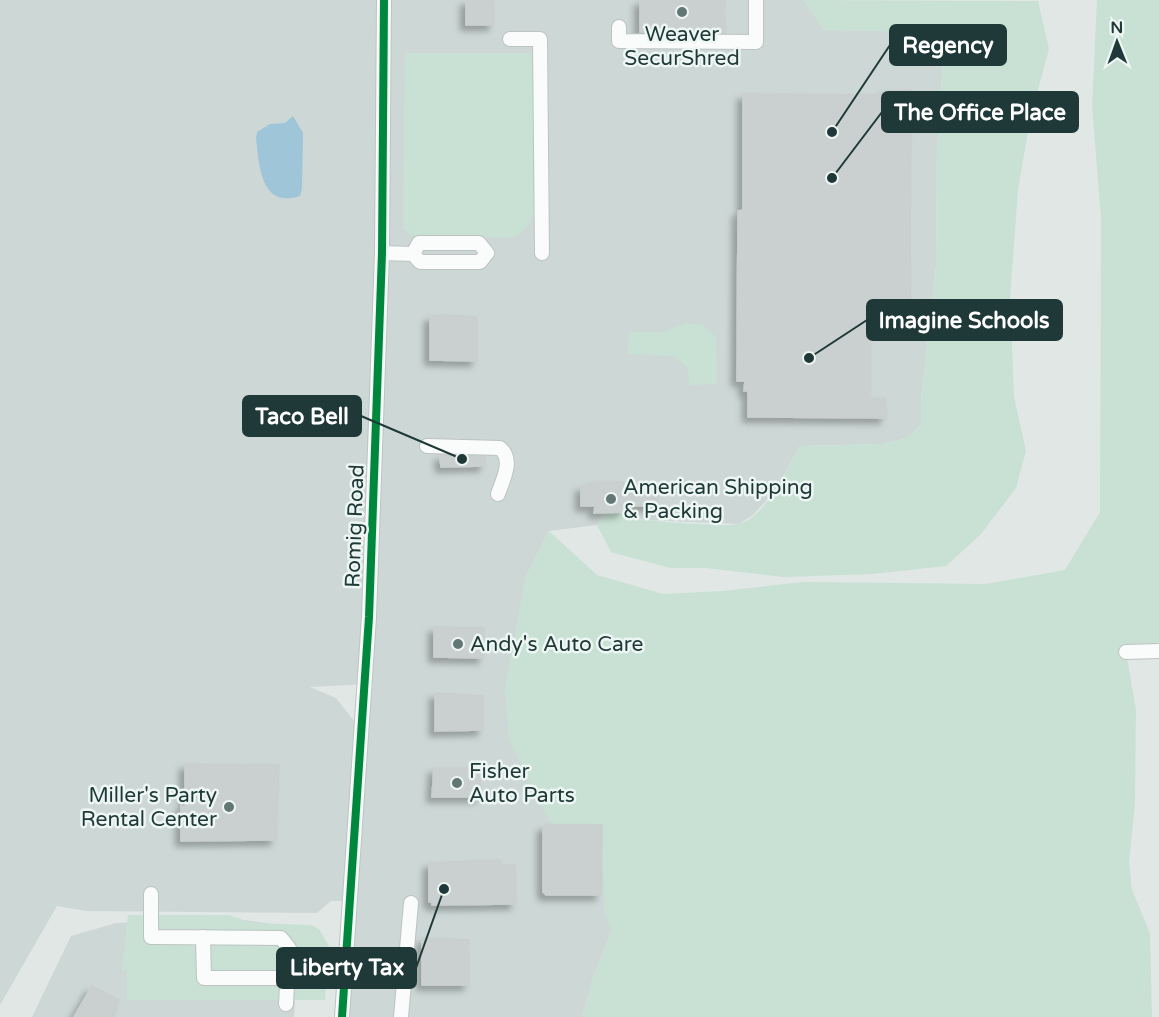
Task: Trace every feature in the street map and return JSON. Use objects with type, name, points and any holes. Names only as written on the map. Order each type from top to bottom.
[{"type":"street","name":"Romig Road","points":[[342,1017],[367,684],[382,253],[384,0]]},
{"type":"street","points":[[619,27],[619,41],[756,42],[756,0]]},
{"type":"street","points":[[510,39],[540,39],[542,253]]},
{"type":"street","points":[[382,253],[413,254]]},
{"type":"street","points":[[427,446],[500,448],[506,453],[508,462],[498,494]]},
{"type":"street","points":[[1126,651],[1159,651]]},
{"type":"street","points":[[151,894],[151,937],[281,938],[289,948],[286,1004]]},
{"type":"street","points":[[401,1017],[411,903]]},
{"type":"street","points":[[203,937],[204,978],[287,978]]},
{"type":"shaded area","points":[[0,0],[804,0],[824,30],[945,31],[937,149],[936,266],[921,399],[921,425],[907,438],[883,444],[800,446],[775,491],[753,515],[739,524],[644,520],[623,512],[606,513],[597,525],[549,531],[525,579],[616,822],[612,930],[593,978],[582,1017],[341,1017],[350,901],[331,901],[317,913],[86,911],[57,906],[0,1005]],"holes":[[[366,684],[362,731],[336,698],[310,687]]]},
{"type":"shaded area","points":[[236,919],[300,928],[294,1017],[32,1017],[71,936],[116,923]]},
{"type":"green space","points":[[804,0],[1038,1],[1049,49],[1030,119],[1018,190],[1010,298],[1014,397],[1026,451],[1016,488],[981,534],[946,566],[872,574],[784,577],[706,568],[670,568],[611,552],[597,525],[606,513],[665,522],[707,525],[738,524],[748,520],[766,503],[800,446],[883,444],[907,438],[921,425],[921,399],[936,266],[937,149],[945,32],[824,30]]},
{"type":"green space","points":[[1097,0],[1159,0],[1159,642],[1126,652],[1136,710],[1135,804],[1129,862],[1132,890],[1150,933],[1152,1017],[582,1017],[593,978],[612,930],[604,911],[602,825],[552,825],[509,740],[505,687],[525,579],[549,531],[597,575],[663,594],[723,591],[803,582],[986,584],[1065,570],[1100,512],[1101,218],[1092,106]]},
{"type":"green space","points":[[405,53],[533,53],[533,212],[527,227],[515,237],[416,238],[403,229]]},
{"type":"green space","points":[[687,323],[703,325],[716,337],[717,384],[690,385],[687,367],[674,356],[628,354],[629,332],[663,332]]},
{"type":"green space","points":[[128,915],[229,915],[253,923],[311,925],[319,929],[329,946],[325,1000],[127,1000],[127,971],[122,970]]},
{"type":"water","points":[[293,116],[303,133],[302,188],[300,196],[287,198],[277,196],[264,182],[256,138],[257,132],[270,124],[285,123]]},
{"type":"building","points":[[466,0],[494,0],[494,25],[466,25]]},
{"type":"building","points":[[640,0],[725,0],[725,33],[640,32]]},
{"type":"building","points":[[911,90],[910,305],[870,305],[870,398],[886,398],[886,418],[748,417],[748,391],[744,391],[745,381],[737,381],[738,211],[743,210],[743,94],[885,95],[885,91]]},
{"type":"building","points":[[430,316],[477,317],[477,361],[430,360]]},
{"type":"building","points":[[440,455],[485,457],[485,466],[441,467]]},
{"type":"building","points":[[594,482],[623,482],[623,486],[658,486],[658,506],[623,506],[623,512],[594,513],[595,506],[581,506],[581,486],[594,486]]},
{"type":"building","points":[[434,627],[484,628],[484,658],[434,657]]},
{"type":"building","points":[[435,693],[483,696],[483,730],[435,731]]},
{"type":"building","points":[[185,764],[279,765],[276,840],[181,841],[181,806],[185,807]]},
{"type":"building","points":[[434,768],[480,768],[481,797],[432,797]]},
{"type":"building","points":[[546,825],[602,825],[601,895],[546,895],[543,892],[543,827]]},
{"type":"building","points":[[501,860],[501,865],[515,865],[516,904],[432,905],[432,902],[429,902],[429,863]]},
{"type":"building","points":[[422,938],[469,940],[469,985],[422,985]]},
{"type":"building","points":[[92,986],[119,1000],[110,1017],[74,1017]]},
{"type":"cycle path","points":[[342,1017],[369,617],[382,253],[384,0]]},
{"type":"place","name":"Weaver SecurShred","points":[[682,12]]},
{"type":"place","name":"Regency","points":[[832,132]]},
{"type":"place","name":"The Office Place","points":[[832,178]]},
{"type":"place","name":"Imagine Schools","points":[[809,358]]},
{"type":"place","name":"Taco Bell","points":[[462,459]]},
{"type":"place","name":"American Shipping & Packing","points":[[611,499]]},
{"type":"place","name":"Andy's Auto Care","points":[[458,644]]},
{"type":"place","name":"Fisher Auto Parts","points":[[457,783]]},
{"type":"place","name":"Miller's Party Rental Center","points":[[229,807]]},
{"type":"place","name":"Liberty Tax","points":[[444,889]]}]
